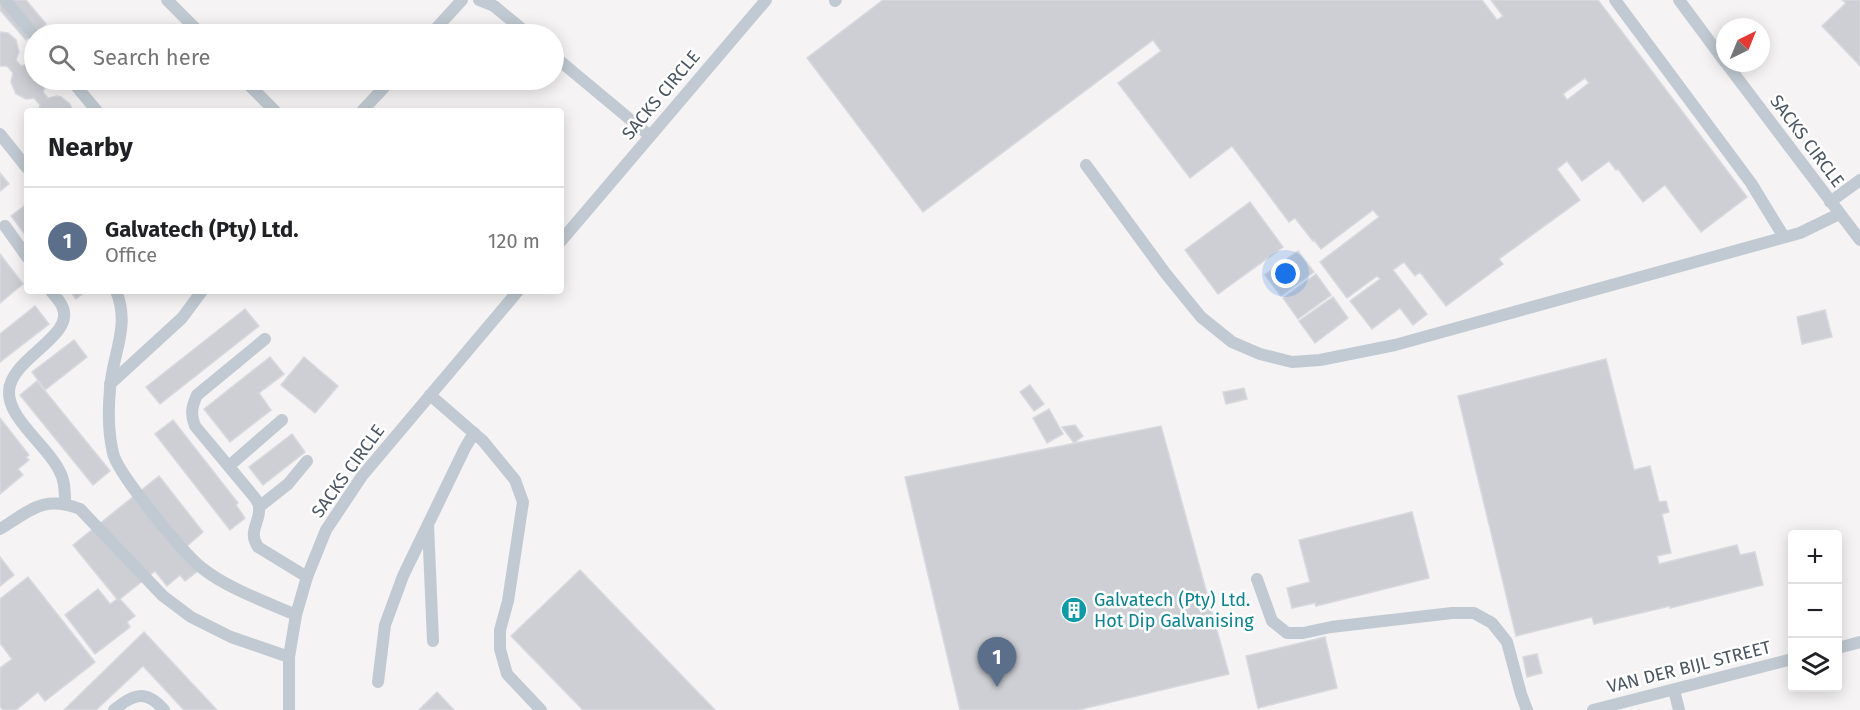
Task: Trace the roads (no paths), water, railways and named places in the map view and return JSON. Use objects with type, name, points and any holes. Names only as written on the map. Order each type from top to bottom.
[{"type":"lane","points":[[5,0],[25,24]]},
{"type":"lane","points":[[167,0],[191,24]]},
{"type":"lane","points":[[440,24],[462,0]]},
{"type":"lane","points":[[479,0],[494,6],[516,24]]},
{"type":"lane","name":"SACKS CIRCLE","points":[[564,237],[766,0]]},
{"type":"lane","points":[[1615,0],[1751,183],[1784,237]]},
{"type":"lane","name":"SACKS CIRCLE","points":[[1679,0],[1716,50]]},
{"type":"lane","points":[[564,64],[650,136]]},
{"type":"lane","name":"SACKS CIRCLE","points":[[1732,72],[1860,240]]},
{"type":"lane","points":[[79,90],[94,108]]},
{"type":"lane","points":[[254,90],[272,108]]},
{"type":"lane","points":[[365,108],[382,90]]},
{"type":"lane","points":[[0,134],[24,164]]},
{"type":"lane","points":[[1086,165],[1166,274],[1201,317],[1232,342],[1260,354],[1292,362],[1320,360],[1395,345],[1800,233],[1839,214]]},
{"type":"lane","points":[[1830,202],[1860,180]]},
{"type":"lane","points":[[5,226],[24,253]]},
{"type":"lane","points":[[53,294],[63,307],[65,317],[63,326],[23,363],[12,377],[9,401],[56,466],[63,479],[65,503]]},
{"type":"lane","points":[[117,294],[122,330],[110,384],[108,415],[113,456],[137,493],[202,568],[224,582],[296,615]]},
{"type":"lane","points":[[110,384],[182,318],[200,294]]},
{"type":"lane","name":"SACKS CIRCLE","points":[[289,710],[289,657],[296,615],[307,577],[326,530],[362,476],[515,294]]},
{"type":"lane","points":[[265,339],[197,395],[192,406],[191,417],[195,426],[255,498],[259,507],[253,534],[254,542],[258,547],[307,577]]},
{"type":"lane","points":[[430,395],[474,433],[515,480],[523,502],[508,601],[500,630],[500,649],[507,674],[541,710]]},
{"type":"lane","points":[[229,466],[282,420]]},
{"type":"lane","points":[[378,682],[385,625],[403,576],[474,433]]},
{"type":"lane","points":[[259,507],[288,484],[307,461]]},
{"type":"lane","points":[[0,529],[48,502],[65,503],[80,509],[163,596],[191,616],[231,637],[289,657]]},
{"type":"lane","points":[[428,524],[433,641]]},
{"type":"lane","points":[[1257,579],[1272,621],[1287,633],[1303,633],[1331,627],[1452,613],[1474,613],[1492,623],[1507,642],[1527,710]]},
{"type":"lane","points":[[1842,647],[1860,642]]},
{"type":"lane","name":"VAN DER BIJL STREET","points":[[1593,710],[1788,660]]},
{"type":"lane","points":[[1674,690],[1679,710]]},
{"type":"lane","points":[[114,710],[137,695],[158,703],[164,710]]},
{"type":"place","name":"Galvatech (Pty) Ltd. Hot Dip Galvanising","points":[[1074,610]]},
{"type":"place","name":"Galvatech (Pty) Ltd.","points":[[997,687]]}]
